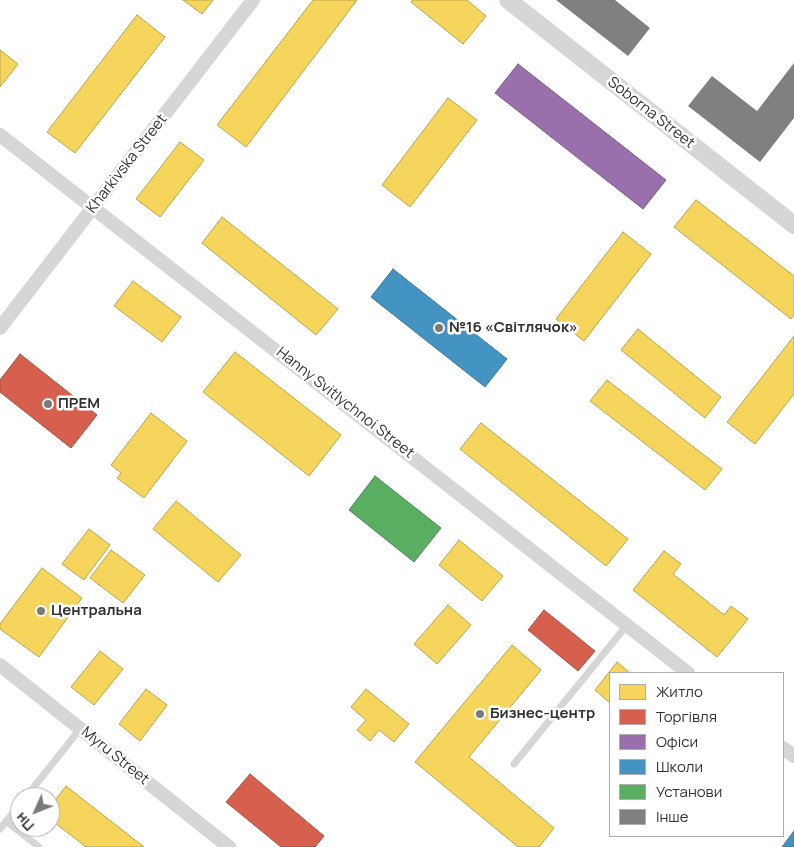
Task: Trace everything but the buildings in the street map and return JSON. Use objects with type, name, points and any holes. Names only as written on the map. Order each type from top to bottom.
[{"type":"street","name":"Kharkivska Street","points":[[0,328],[253,0]]},
{"type":"street","name":"Soborna Street","points":[[508,0],[794,225]]},
{"type":"street","name":"Hanny Svitlychnoi Street","points":[[0,135],[687,672]]},
{"type":"street","name":"Myru Street","points":[[0,666],[81,728],[229,847]]},
{"type":"lane","points":[[514,764],[626,625]]},
{"type":"lane","points":[[34,787],[81,728]]},
{"type":"lane","points":[[0,829],[10,816]]},
{"type":"lane","points":[[6,821],[39,847]]},
{"type":"place","name":"№16 «Світлячок»","points":[[439,328]]},
{"type":"place","name":"ПРЕМ","points":[[48,404]]},
{"type":"place","name":"Центральна","points":[[41,611]]},
{"type":"place","name":"Бизнес-центр","points":[[480,714]]}]
